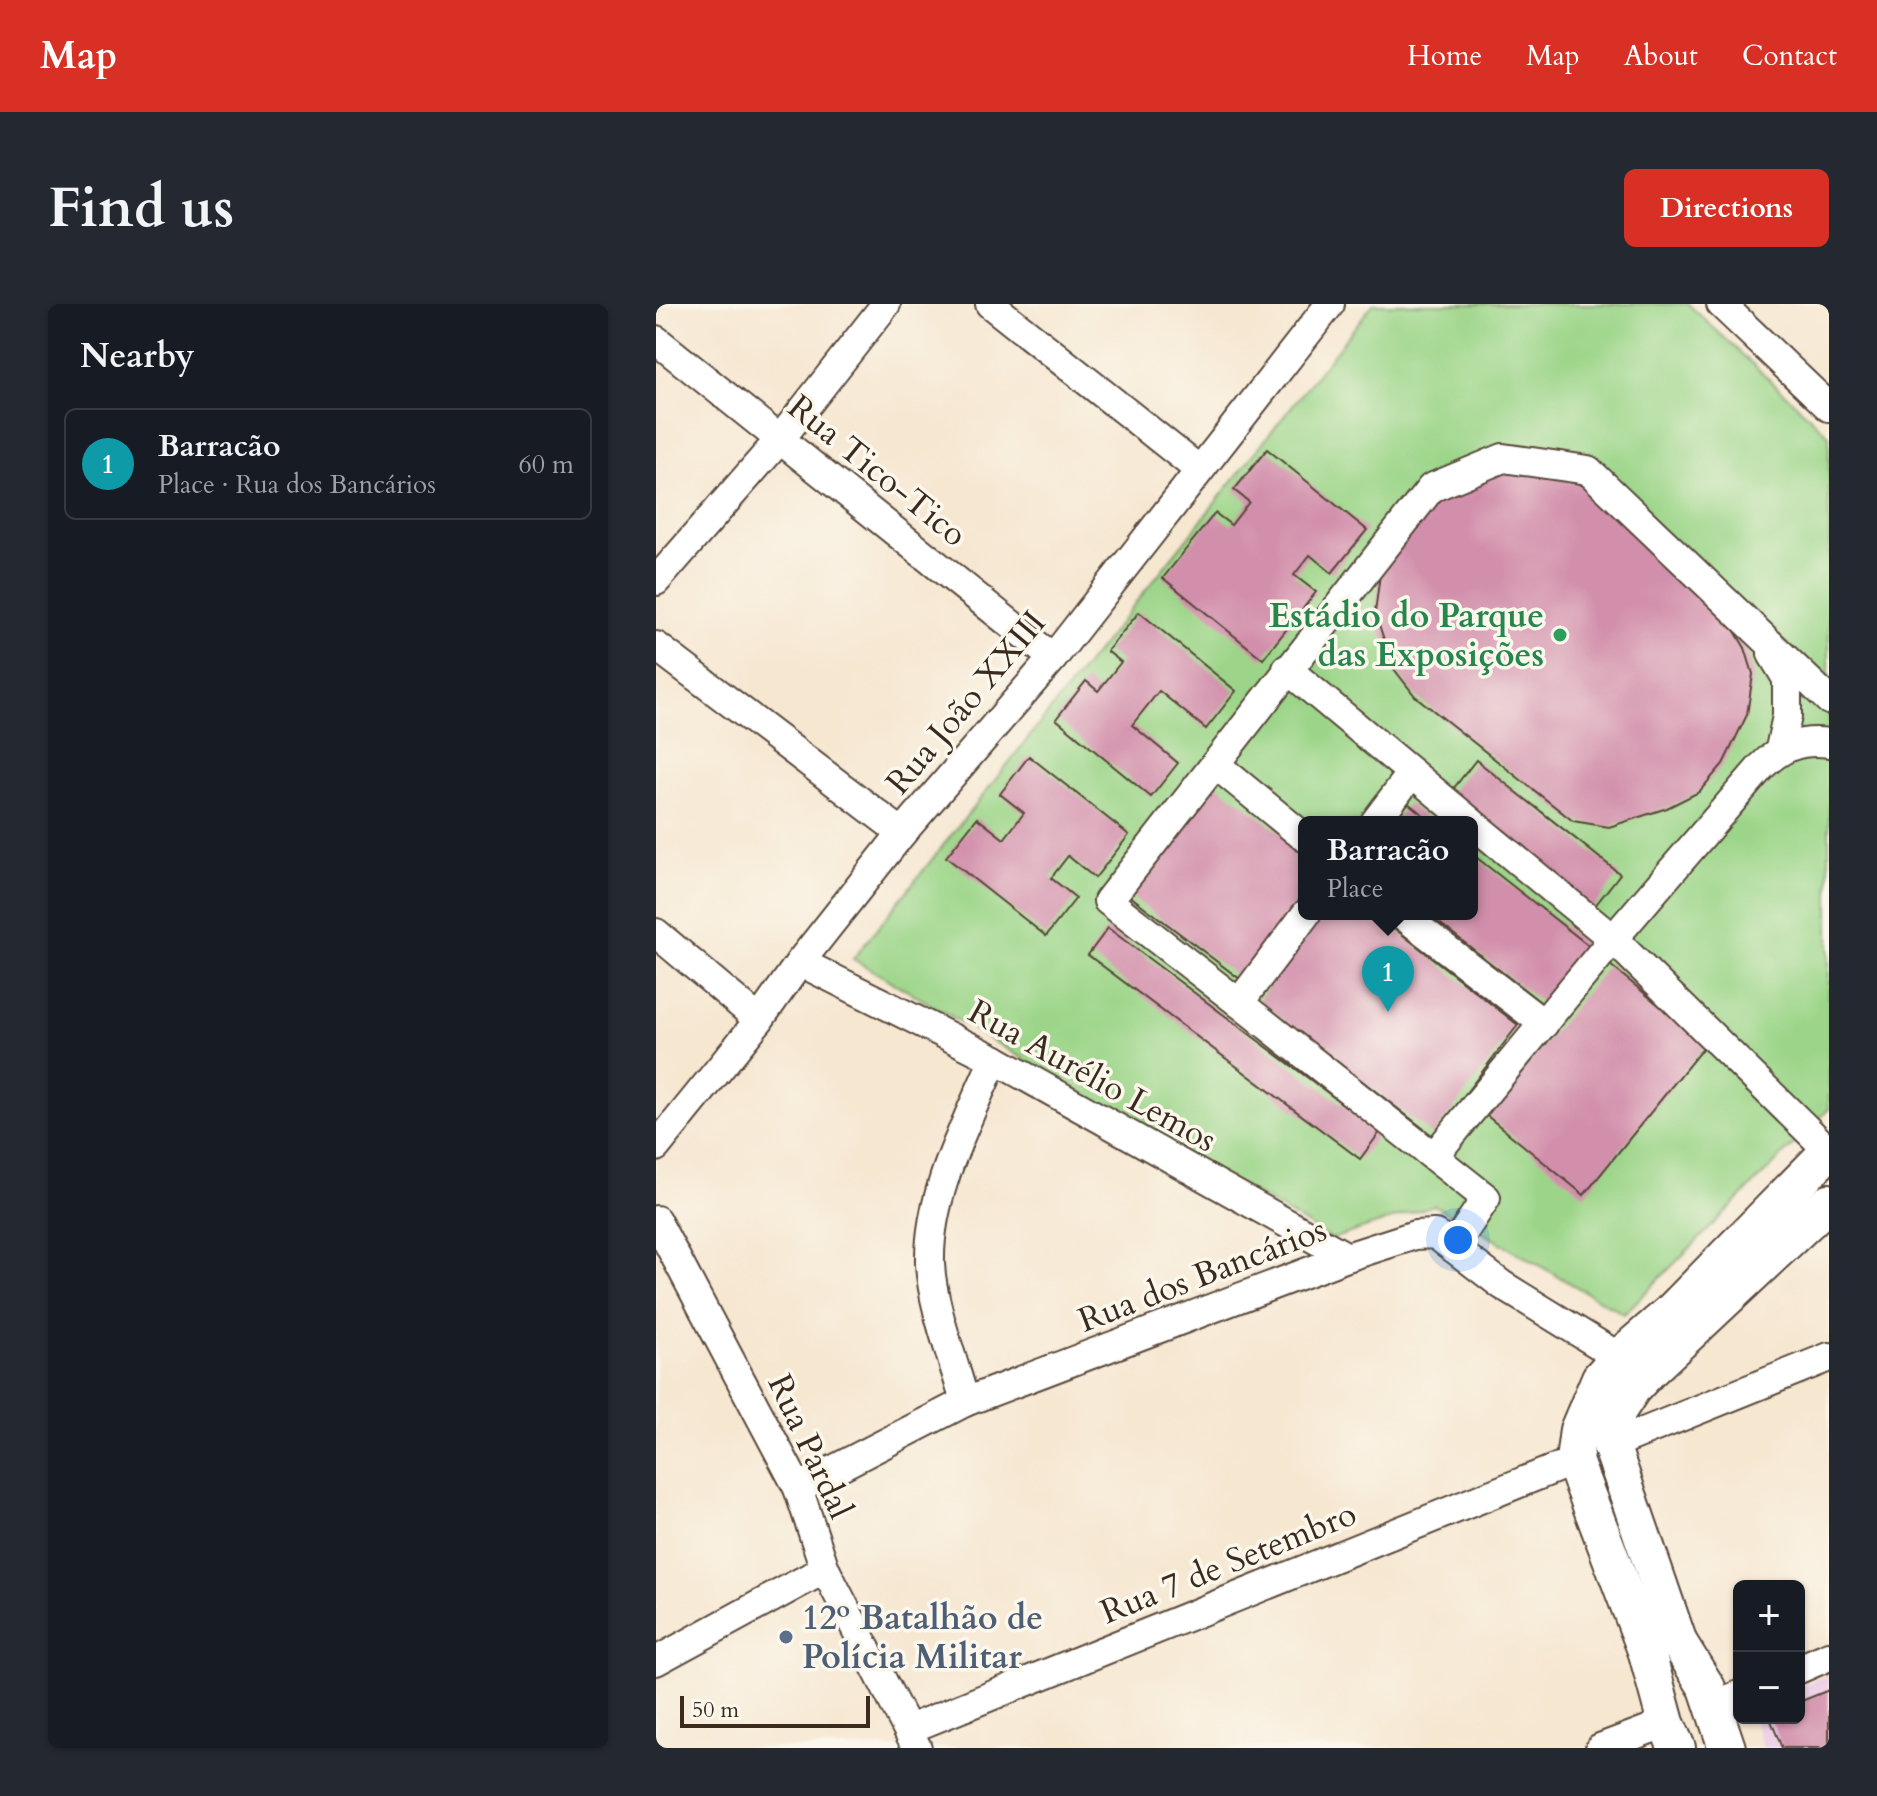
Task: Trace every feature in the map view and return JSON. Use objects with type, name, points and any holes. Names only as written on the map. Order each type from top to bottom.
[{"type":"main road","points":[[1670,1729],[1647,1653],[1574,1461],[1578,1430],[1600,1378],[1619,1357],[1671,1312],[1829,1151]]},
{"type":"main road","points":[[1721,1713],[1679,1643],[1611,1445],[1617,1412],[1632,1389],[1829,1202]]},
{"type":"main road","points":[[1670,1729],[1674,1692],[1721,1713]]},
{"type":"main road","points":[[1670,1729],[1705,1738],[1721,1713]]},
{"type":"street","points":[[656,579],[781,438],[886,304]]},
{"type":"street","points":[[990,304],[1198,469]]},
{"type":"street","name":"Rua João XXIII","points":[[656,1147],[759,1020],[800,962],[902,833],[1053,658],[1330,304]]},
{"type":"street","points":[[1721,304],[1829,407]]},
{"type":"street","name":"Rua Tico-Tico","points":[[656,340],[1053,658]]},
{"type":"street","points":[[1453,1248],[1486,1198],[1108,901],[1431,488],[1503,458],[1588,470],[1829,700]]},
{"type":"street","points":[[1764,639],[1787,679],[1787,716],[1780,749]]},
{"type":"street","points":[[656,646],[902,833]]},
{"type":"street","points":[[1287,669],[1465,816]]},
{"type":"street","points":[[1434,1156],[1613,939],[1761,767],[1780,749],[1817,741],[1829,743]]},
{"type":"street","points":[[1215,764],[1298,832]]},
{"type":"street","points":[[1380,816],[1412,773]]},
{"type":"street","points":[[1478,827],[1613,939],[1829,1151]]},
{"type":"street","points":[[1239,1003],[1301,920]]},
{"type":"street","points":[[1409,920],[1544,1024]]},
{"type":"street","points":[[656,933],[759,1020]]},
{"type":"street","name":"Rua Aurélio Lemos","points":[[800,962],[994,1059],[1347,1257]]},
{"type":"street","points":[[965,1402],[934,1293],[930,1265],[932,1238],[941,1192],[994,1059]]},
{"type":"street","name":"Rua Pardal","points":[[656,1220],[798,1488],[825,1569],[913,1738]]},
{"type":"street","name":"Rua dos Bancários","points":[[798,1488],[965,1402],[1347,1257],[1415,1235],[1435,1234],[1502,1285],[1619,1357]]},
{"type":"street","points":[[1611,1445],[1829,1357]]},
{"type":"street","name":"Rua 7 de Setembro","points":[[913,1738],[1574,1461]]},
{"type":"street","points":[[656,1661],[825,1569]]},
{"type":"street","points":[[1805,1666],[1829,1656]]},
{"type":"street","points":[[1600,1748],[1670,1729]]},
{"type":"shaded area","points":[[1829,1674],[1829,1748],[1763,1748],[1755,1724],[1805,1724],[1805,1684]]},
{"type":"green space","points":[[1373,304],[1688,304],[1829,435],[1829,1109],[1624,1314],[1434,1205],[1332,1239],[853,959]]},
{"type":"building","points":[[1267,449],[1367,530],[1332,573],[1310,555],[1294,575],[1316,592],[1263,659],[1163,578],[1215,513],[1231,525],[1249,502],[1234,490]]},
{"type":"building","name":"Estádio do Parque das Exposições","points":[[1510,469],[1561,476],[1611,498],[1729,621],[1745,648],[1753,674],[1747,715],[1723,764],[1699,792],[1667,808],[1609,827],[1573,821],[1415,696],[1394,669],[1375,613],[1381,566],[1425,507],[1474,480]]},
{"type":"building","points":[[1139,612],[1236,691],[1206,729],[1159,691],[1132,725],[1178,763],[1151,797],[1056,719],[1086,681],[1098,691],[1121,662],[1107,651]]},
{"type":"building","points":[[1029,756],[1129,835],[1095,878],[1068,856],[1051,878],[1076,898],[1046,936],[946,857],[977,818],[1004,839],[1024,813],[1000,794]]},
{"type":"building","points":[[1476,760],[1620,874],[1590,912],[1478,823],[1478,816],[1469,816],[1446,798]]},
{"type":"building","points":[[1216,783],[1298,845],[1298,902],[1240,979],[1130,896]]},
{"type":"building","points":[[1408,803],[1424,816],[1398,816]]},
{"type":"building","points":[[1478,859],[1589,946],[1544,1005],[1436,920],[1478,920]]},
{"type":"building","points":[[1319,920],[1384,920],[1518,1025],[1433,1136],[1258,1000]]},
{"type":"building","points":[[1108,928],[1380,1132],[1360,1159],[1088,955]]},
{"type":"building","points":[[1609,964],[1706,1044],[1584,1195],[1486,1115]]},
{"type":"building","points":[[1829,1690],[1829,1748],[1782,1748],[1772,1724],[1805,1724],[1805,1700]]},
{"type":"place","name":"Estádio do Parque das Exposições","points":[[1560,635]]},
{"type":"place","name":"Barracão","points":[[1388,1012]]},
{"type":"place","name":"12º Batalhão de Polícia Militar","points":[[786,1637]]}]
